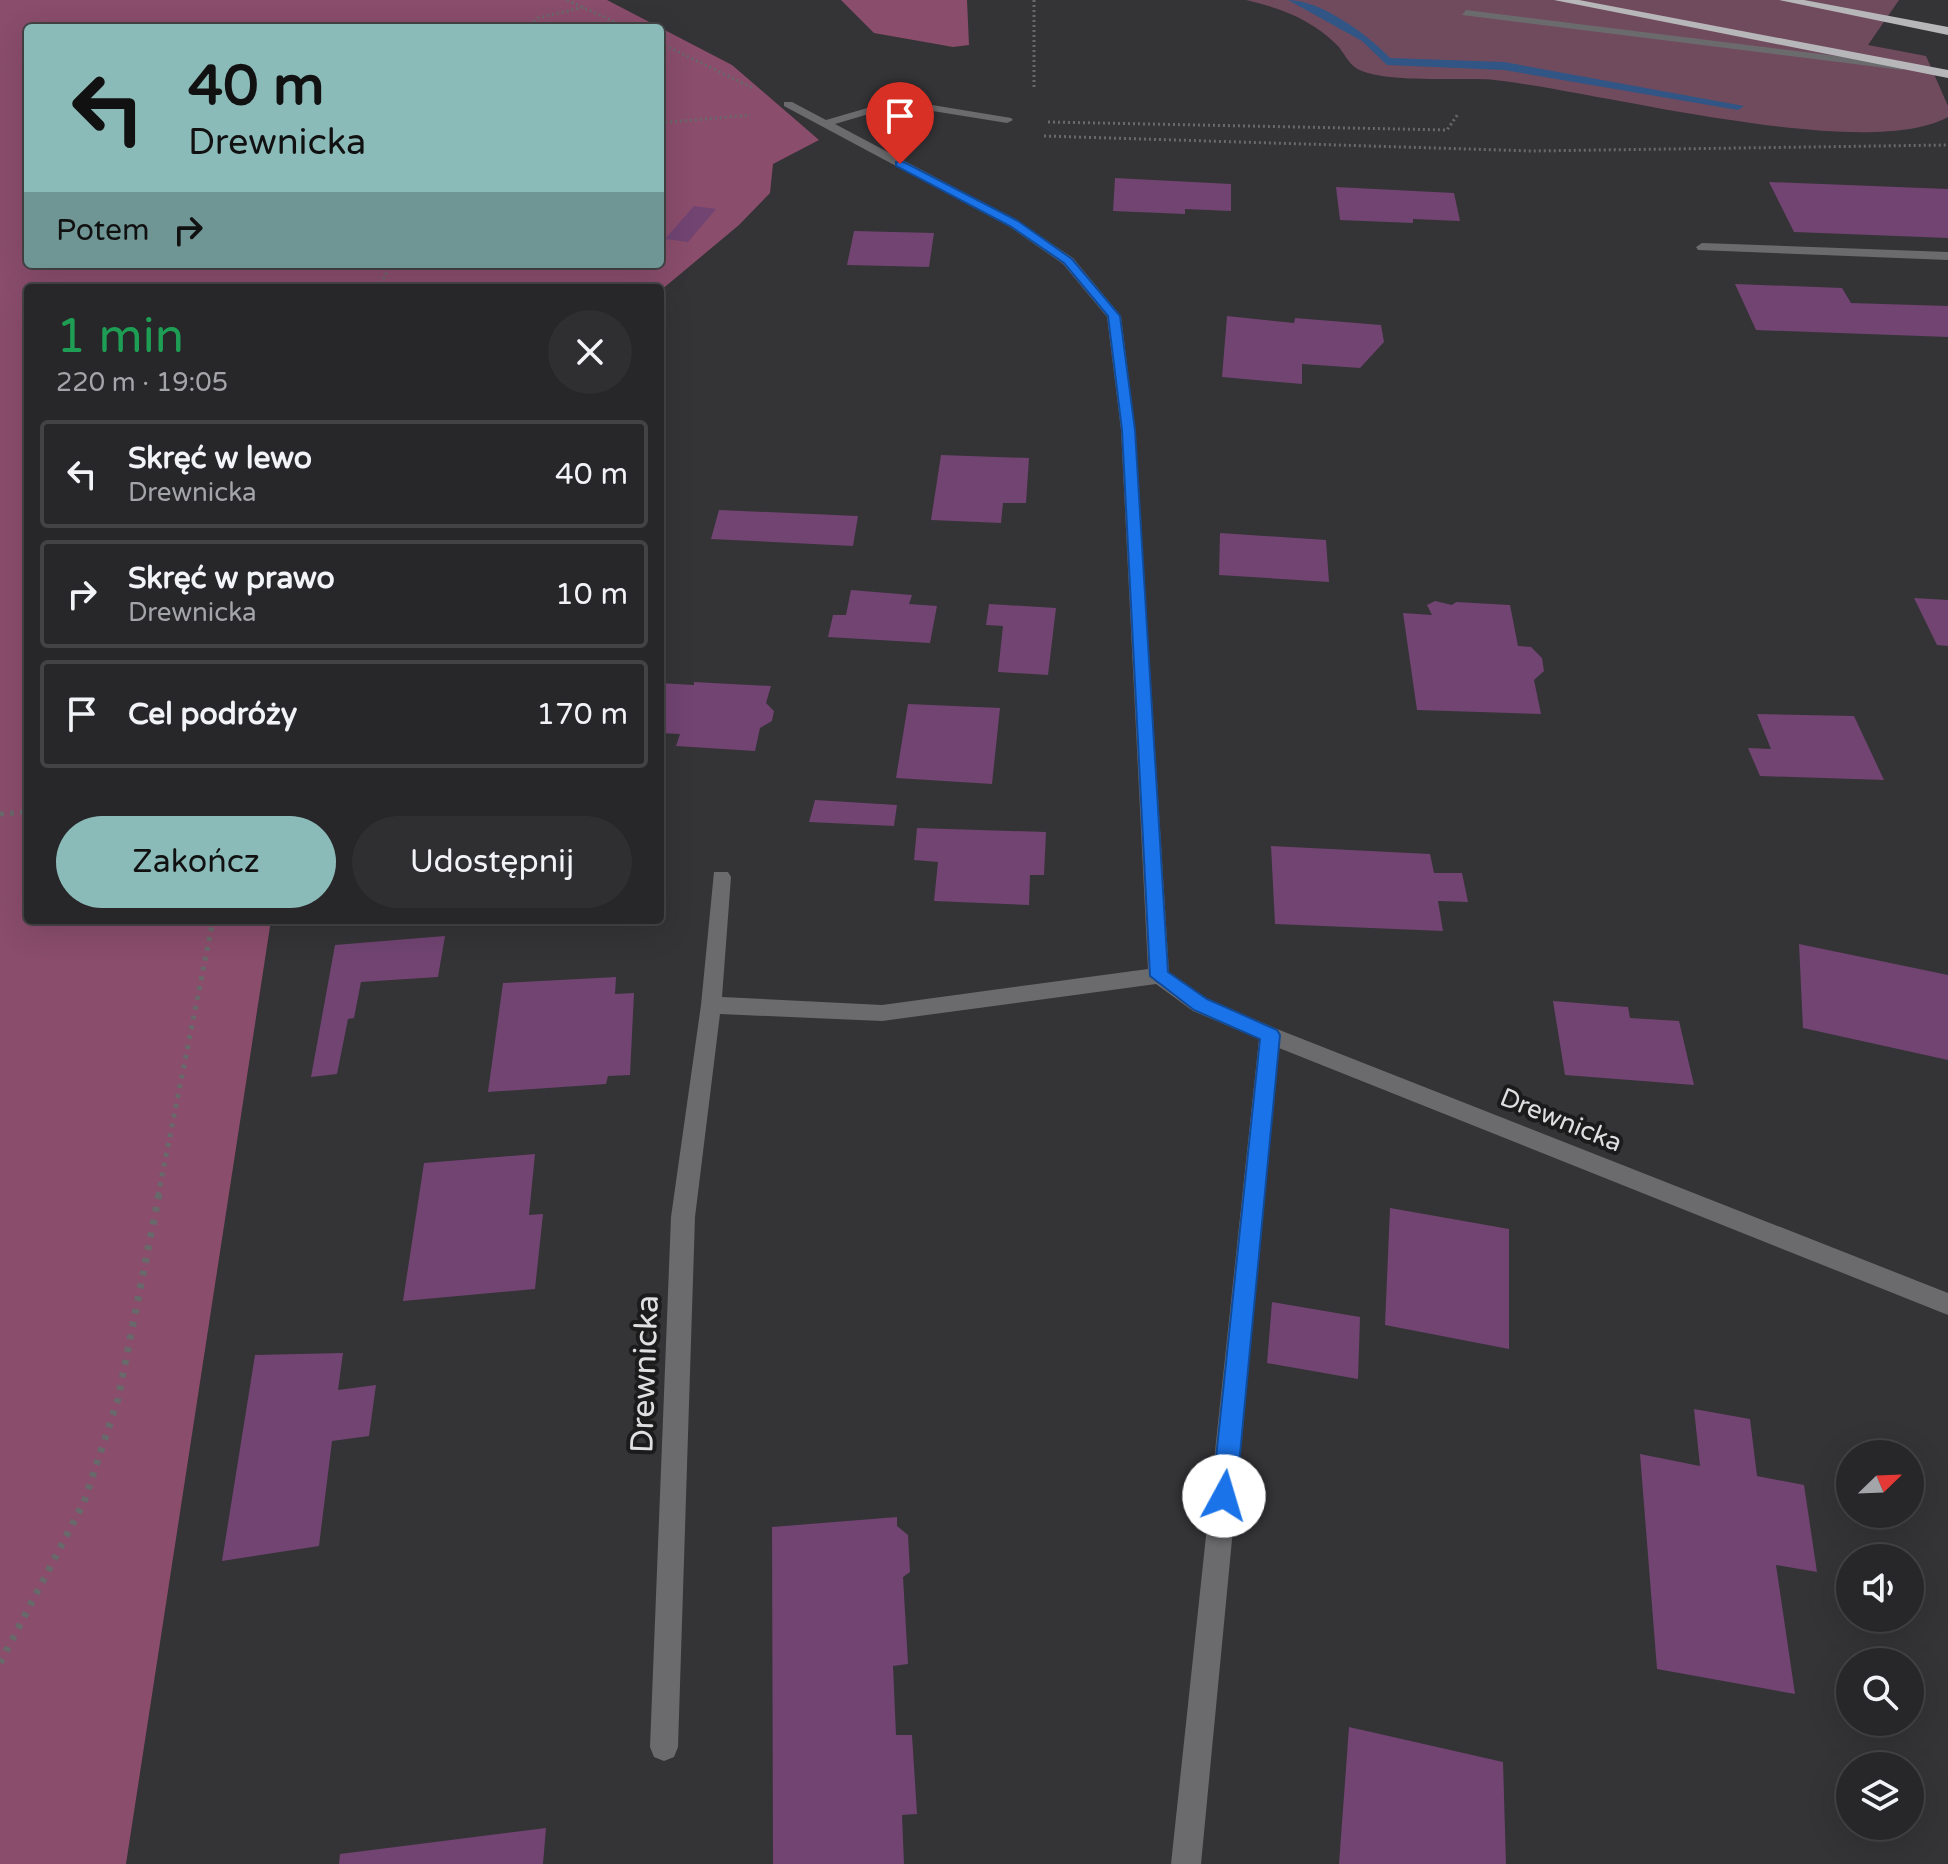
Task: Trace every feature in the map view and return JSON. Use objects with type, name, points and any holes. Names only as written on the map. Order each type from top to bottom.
[{"type":"highway","points":[[1560,0],[1948,74]]},
{"type":"highway","points":[[1785,0],[1948,31]]},
{"type":"street","points":[[1802,0],[1885,19]]},
{"type":"street","points":[[1466,13],[1933,71]]},
{"type":"street","points":[[711,1005],[882,1013],[1159,976],[1128,430],[1114,316],[1068,261],[1014,224],[788,104]]},
{"type":"street","points":[[824,124],[888,105],[914,105],[985,119],[1007,120]]},
{"type":"street","points":[[1702,247],[1948,256]]},
{"type":"street","name":"Drewnicka","points":[[664,1747],[683,1217],[711,1005],[721,877]]},
{"type":"street","name":"Drewnicka","points":[[1159,976],[1200,1005],[1270,1035],[1948,1304]]},
{"type":"street","points":[[1186,1864],[1270,1035]]},
{"type":"path","points":[[567,0],[620,24]]},
{"type":"path","points":[[1034,0],[1034,92]]},
{"type":"path","points":[[531,24],[538,18],[584,7]]},
{"type":"path","points":[[664,45],[788,104]]},
{"type":"path","points":[[664,123],[741,113],[824,124]]},
{"type":"path","points":[[1034,122],[1447,130],[1458,114]]},
{"type":"path","points":[[985,119],[995,131],[1009,135],[1455,150],[1785,150],[1948,145]]},
{"type":"path","points":[[0,814],[24,812]]},
{"type":"path","points":[[0,1663],[84,1502],[118,1399],[212,924]]},
{"type":"shaded area","points":[[0,0],[607,0],[653,24],[24,24],[24,268],[664,268],[664,30],[732,65],[819,140],[773,164],[770,193],[739,225],[664,288],[664,284],[24,284],[24,924],[270,924],[126,1864],[0,1864]]},
{"type":"shaded area","points":[[841,0],[967,0],[969,45],[953,47],[874,33]]},
{"type":"shaded area","points":[[1246,0],[1899,0],[1868,45],[1926,56],[1948,106],[1948,117],[1909,129],[1857,132],[1795,128],[1728,120],[1494,80],[1384,76],[1356,68],[1337,45],[1306,21]]},
{"type":"building","points":[[1115,178],[1231,184],[1231,211],[1185,209],[1185,214],[1113,211]]},
{"type":"building","points":[[1769,182],[1948,189],[1948,238],[1794,232]]},
{"type":"building","points":[[1336,187],[1454,193],[1460,221],[1340,220]]},
{"type":"building","points":[[694,206],[716,209],[688,242],[665,239]]},
{"type":"building","points":[[854,231],[934,233],[929,267],[847,265]]},
{"type":"building","points":[[1735,284],[1842,288],[1851,303],[1948,306],[1948,337],[1756,330]]},
{"type":"building","points":[[1227,316],[1294,323],[1295,318],[1381,325],[1384,342],[1360,368],[1302,364],[1302,384],[1222,377]]},
{"type":"building","points":[[941,455],[1029,458],[1026,503],[1003,503],[1001,523],[931,520]]},
{"type":"building","points":[[719,510],[858,516],[853,546],[711,539]]},
{"type":"building","points":[[1220,533],[1326,540],[1329,582],[1219,575]]},
{"type":"building","points":[[851,590],[912,595],[909,604],[937,606],[930,643],[828,637],[833,615],[846,615]]},
{"type":"building","points":[[1914,598],[1948,600],[1948,646],[1937,645]]},
{"type":"building","points":[[1435,601],[1452,605],[1456,602],[1510,605],[1518,646],[1531,647],[1542,658],[1544,671],[1534,680],[1541,714],[1417,710],[1403,613],[1432,615],[1427,605]]},
{"type":"building","points":[[989,604],[1056,608],[1048,675],[998,672],[1003,626],[986,625]]},
{"type":"building","points":[[694,682],[771,686],[766,703],[774,711],[772,721],[760,728],[755,751],[676,746],[680,734],[664,733],[664,683],[694,685]]},
{"type":"building","points":[[908,704],[1000,708],[992,784],[896,778]]},
{"type":"building","points":[[1757,714],[1854,716],[1884,780],[1760,776],[1748,748],[1771,749]]},
{"type":"building","points":[[815,800],[897,805],[894,826],[809,822]]},
{"type":"building","points":[[917,828],[1046,832],[1044,875],[1030,875],[1029,905],[934,901],[938,862],[914,860]]},
{"type":"building","points":[[1271,846],[1430,854],[1434,873],[1462,873],[1468,902],[1438,901],[1443,931],[1275,924]]},
{"type":"building","points":[[445,936],[438,977],[361,982],[354,1018],[348,1019],[337,1074],[311,1077],[335,945]]},
{"type":"building","points":[[1799,944],[1948,975],[1948,1060],[1803,1028]]},
{"type":"building","points":[[616,977],[615,994],[634,993],[630,1075],[608,1076],[606,1084],[488,1092],[503,983]]},
{"type":"building","points":[[1553,1001],[1628,1007],[1630,1018],[1679,1021],[1694,1085],[1565,1075]]},
{"type":"building","points":[[535,1154],[529,1215],[543,1214],[535,1289],[403,1301],[424,1163]]},
{"type":"building","points":[[1390,1208],[1509,1229],[1509,1349],[1385,1325]]},
{"type":"building","points":[[1272,1302],[1360,1317],[1358,1379],[1267,1363]]},
{"type":"building","points":[[343,1353],[338,1390],[376,1385],[369,1436],[332,1441],[319,1546],[222,1561],[255,1355]]},
{"type":"building","points":[[1694,1409],[1750,1419],[1757,1476],[1804,1485],[1817,1572],[1776,1565],[1795,1694],[1657,1669],[1640,1454],[1700,1466]]},
{"type":"building","points":[[897,1517],[897,1526],[908,1535],[910,1572],[903,1577],[908,1664],[893,1666],[896,1735],[912,1735],[917,1814],[902,1815],[904,1864],[773,1864],[772,1527]]},
{"type":"building","points":[[1349,1727],[1503,1762],[1506,1864],[1339,1864]]},
{"type":"building","points":[[546,1828],[543,1864],[339,1864],[340,1854]]},
{"type":"waterway","points":[[1294,0],[1366,39],[1387,61],[1504,66],[1738,106]]},
{"type":"route","points":[[900,164],[1014,224],[1068,261],[1114,316],[1128,430],[1159,976],[1200,1005],[1270,1035],[1224,1496]]}]
